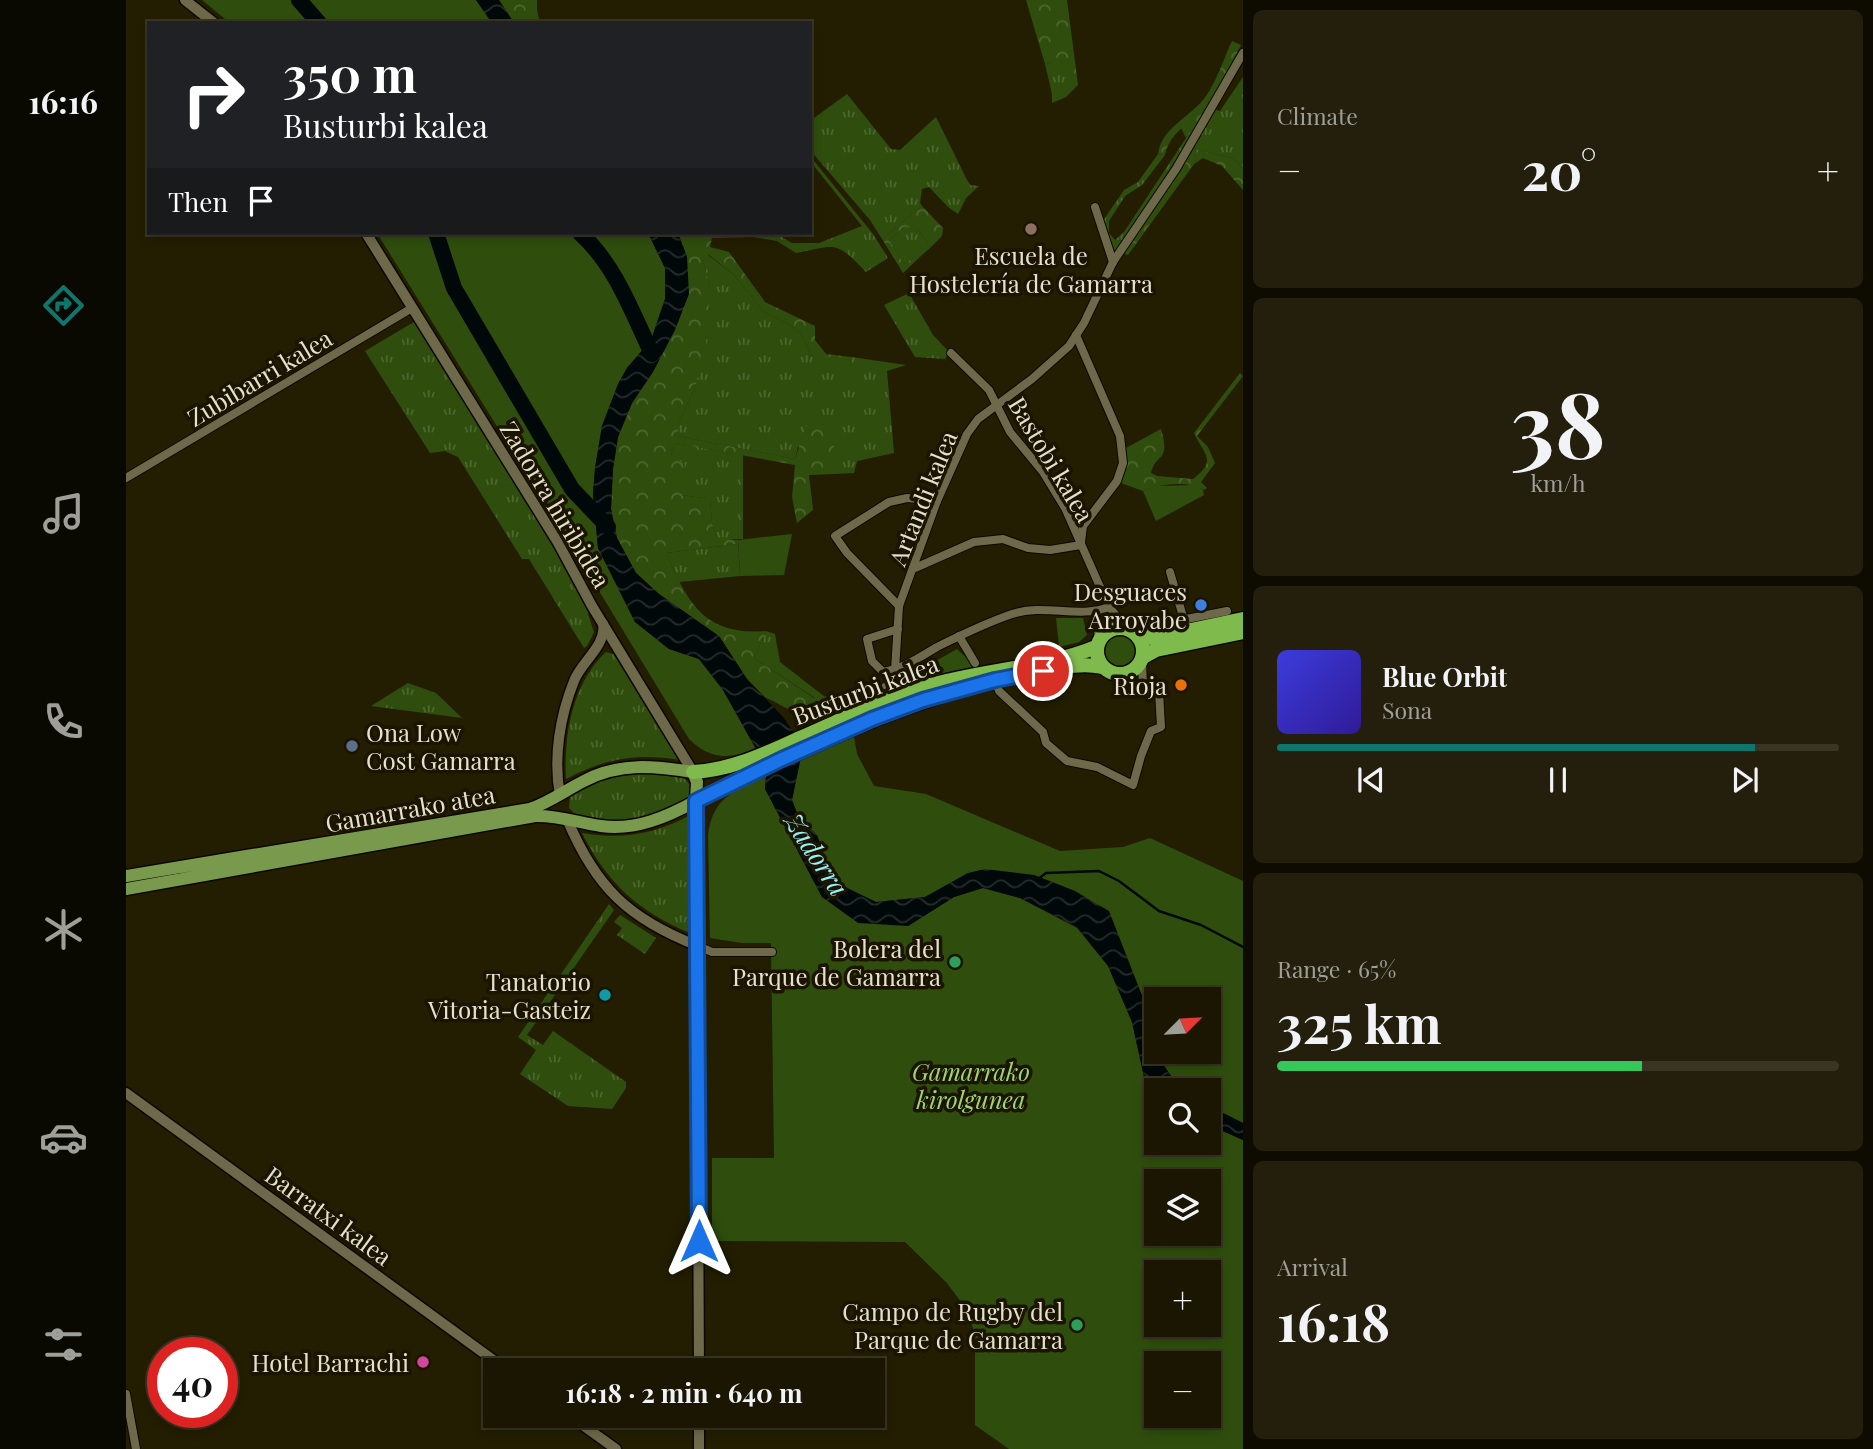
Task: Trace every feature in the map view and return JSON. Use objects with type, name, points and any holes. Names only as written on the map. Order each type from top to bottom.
[{"type":"highway","points":[[1242,622],[1206,639],[1156,649],[1142,659],[1131,672],[1108,671],[1098,661],[1098,643],[1112,629],[1153,638],[1242,622]]},
{"type":"highway","points":[[1136,634],[1143,647],[1142,659]]},
{"type":"highway","points":[[1206,639],[1243,643]]},
{"type":"highway","name":"Busturbi kalea","points":[[848,723],[864,709],[923,687],[1066,656],[1098,643]]},
{"type":"highway","name":"Busturbi kalea","points":[[696,801],[757,764],[848,723],[923,700],[1077,665],[1108,671]]},
{"type":"highway","name":"Busturbi kalea","points":[[693,772],[757,764]]},
{"type":"main road","name":"Gamarrako atea","points":[[126,876],[530,808],[545,804],[584,781],[617,769],[651,766],[693,772]]},
{"type":"main road","name":"Zadorra hiribidea","points":[[693,772],[697,782],[696,801]]},
{"type":"main road","points":[[560,795],[567,819]]},
{"type":"main road","name":"Gamarrako atea","points":[[126,889],[535,816],[610,827],[645,823],[662,818],[696,801]]},
{"type":"street","points":[[186,0],[212,21]]},
{"type":"street","name":"Artandi kalea","points":[[895,670],[899,606],[915,568],[937,501],[967,434],[978,419],[1069,346],[1113,262],[1176,169],[1243,53]]},
{"type":"street","points":[[1094,207],[1113,262]]},
{"type":"street","name":"Zadorra hiribidea","points":[[367,235],[563,551],[603,624],[693,772]]},
{"type":"street","name":"Zubibarri kalea","points":[[126,478],[412,307]]},
{"type":"street","points":[[915,568],[974,542],[1003,539],[1028,548],[1050,550],[1080,545],[1083,526],[1117,481],[1123,463],[1120,436],[1076,335]]},
{"type":"street","name":"Bastobi kalea","points":[[951,353],[989,390],[1010,432],[1043,472],[1065,508],[1109,607],[1136,634]]},
{"type":"street","points":[[899,606],[847,553],[835,536],[890,502],[907,498],[937,501]]},
{"type":"street","points":[[1170,572],[1184,620]]},
{"type":"street","points":[[898,629],[867,639],[872,660],[883,672],[895,670],[959,636],[1014,613],[1036,609],[1096,612],[1109,607]]},
{"type":"street","points":[[1136,634],[1227,611]]},
{"type":"street","points":[[1096,612],[1098,643]]},
{"type":"street","points":[[560,795],[558,765],[561,722],[582,664],[604,634],[603,624]]},
{"type":"street","points":[[959,636],[975,663]]},
{"type":"street","points":[[595,649],[611,645],[618,647]]},
{"type":"street","points":[[1142,659],[1143,688]]},
{"type":"street","points":[[864,709],[887,685],[895,670]]},
{"type":"street","points":[[997,683],[999,691],[1044,732],[1046,743],[1067,761],[1097,767],[1133,785],[1151,731],[1161,727],[1159,691],[1128,683],[1108,671]]},
{"type":"street","points":[[696,801],[699,1358]]},
{"type":"street","points":[[567,819],[591,867],[622,904],[655,928],[712,952],[772,952]]},
{"type":"street","name":"Barratxi kalea","points":[[126,1093],[490,1358]]},
{"type":"street","points":[[126,1394],[136,1449]]},
{"type":"street","points":[[587,1428],[616,1449]]},
{"type":"street","points":[[699,1428],[699,1449]]},
{"type":"green space","points":[[202,0],[476,0],[491,21],[228,21]]},
{"type":"green space","points":[[499,0],[537,0],[540,21],[513,21]]},
{"type":"green space","points":[[1026,0],[1067,0],[1078,85],[1075,88],[1067,66],[1054,59],[1045,64]]},
{"type":"green space","points":[[1232,41],[1241,45],[1211,106],[1192,135],[1188,134],[1194,121],[1191,120],[1171,140],[1165,155],[1158,154],[1164,137],[1197,107],[1207,94]]},
{"type":"green space","points":[[1054,58],[1071,68],[1075,88],[1066,97],[1052,103],[1045,64],[1051,63]]},
{"type":"green space","points":[[1243,77],[1243,167],[1232,158],[1192,148],[1214,109],[1220,111]]},
{"type":"green space","points":[[847,94],[891,149],[900,150],[936,117],[970,185],[979,186],[966,198],[958,214],[929,187],[922,189],[922,206],[882,239],[870,220],[812,152],[812,120]]},
{"type":"green space","points":[[1190,120],[1195,121],[1188,134],[1192,135],[1117,251],[1114,250],[1103,221],[1124,190],[1138,182],[1158,154],[1165,155],[1142,185],[1125,196],[1109,221],[1109,233],[1115,240],[1124,232],[1186,138],[1181,128]]},
{"type":"green space","points":[[1192,148],[1232,158],[1243,167],[1243,190],[1222,166],[1203,158],[1194,164],[1128,255],[1123,253]]},
{"type":"green space","points":[[812,158],[873,234],[888,258],[866,272],[848,254],[835,248],[796,253],[777,241],[753,237],[712,238],[713,235],[778,235],[792,243],[819,243],[862,226],[812,164]]},
{"type":"green space","points":[[922,206],[943,228],[942,236],[931,247],[919,231],[909,227],[902,229],[889,240],[904,264],[921,253],[922,255],[903,273],[882,239]]},
{"type":"green space","points":[[909,226],[919,231],[931,247],[904,264],[889,240]]},
{"type":"green space","points":[[378,235],[649,235],[665,268],[665,299],[651,340],[627,368],[602,426],[593,494],[598,548],[635,622],[669,649],[699,659],[723,690],[756,749],[737,755],[720,756],[705,751],[689,739],[584,562],[579,564],[565,536]]},
{"type":"green space","points":[[679,235],[713,235],[710,247],[729,252],[765,302],[815,326],[815,340],[826,354],[851,357],[850,366],[824,362],[812,356],[800,333],[763,311],[734,275],[709,255],[703,261],[710,287],[706,346],[695,388],[678,423],[678,436],[795,459],[806,426],[822,419],[834,432],[834,474],[809,475],[813,510],[797,523],[792,497],[795,465],[675,443],[671,456],[685,464],[682,495],[710,499],[712,523],[717,538],[738,540],[738,544],[666,553],[682,587],[701,613],[727,628],[766,631],[754,658],[814,698],[839,695],[850,708],[818,721],[765,697],[747,679],[719,636],[659,594],[636,573],[617,538],[611,509],[618,437],[632,403],[653,372],[687,257]]},
{"type":"green space","points":[[708,255],[734,275],[763,311],[800,333],[812,356],[850,366],[851,357],[906,365],[887,371],[894,453],[857,461],[854,473],[834,474],[834,432],[798,447],[795,459],[678,436],[678,423],[695,388],[710,287],[703,261]]},
{"type":"green space","points":[[909,293],[933,335],[949,352],[945,359],[915,357],[884,305]]},
{"type":"green space","points":[[414,322],[551,542],[590,612],[588,614],[594,632],[584,648],[529,559],[522,559],[458,457],[445,451],[430,453],[365,351]]},
{"type":"green space","points":[[1240,373],[1243,376],[1197,436],[1208,447],[1215,463],[1201,482],[1207,488],[1203,490],[1190,485],[1173,484],[1143,491],[1121,483],[1127,463],[1126,448],[1161,429],[1164,452],[1151,473],[1157,476],[1193,479],[1201,472],[1207,457],[1194,433]]},
{"type":"green space","points":[[675,443],[743,455],[743,539],[717,539],[712,523],[710,499],[682,495],[671,456]]},
{"type":"green space","points":[[1196,485],[1203,490],[1204,495],[1156,521],[1143,491],[1155,486]]},
{"type":"green space","points":[[792,534],[784,575],[740,576],[738,540]]},
{"type":"green space","points":[[738,544],[740,576],[679,582],[666,553]]},
{"type":"green space","points":[[1056,618],[1083,618],[1087,635],[1079,642],[1059,647]]},
{"type":"green space","points":[[766,631],[775,634],[780,662],[825,697],[815,698],[754,658]]},
{"type":"green space","points":[[1120,635],[1131,640],[1136,651],[1131,662],[1120,667],[1109,662],[1104,651],[1109,640]]},
{"type":"green space","points":[[957,649],[976,667],[948,672],[884,694],[913,667],[916,672]]},
{"type":"green space","points":[[606,652],[617,655],[681,760],[650,757],[622,759],[595,766],[566,779],[572,711],[585,679]]},
{"type":"green space","points":[[408,683],[436,693],[462,718],[371,706]]},
{"type":"green space","points":[[854,737],[857,754],[874,786],[926,794],[1060,851],[1123,847],[1150,838],[1243,881],[1243,1123],[1221,1112],[1221,1078],[1173,1078],[1163,1064],[1222,1064],[1222,987],[1144,987],[1144,1007],[1075,891],[1034,875],[968,873],[925,897],[876,902],[845,887],[829,870],[817,835],[799,818],[792,800],[800,761]]},
{"type":"green space","points":[[638,772],[684,778],[691,786],[691,794],[686,801],[639,819],[602,821],[576,815],[569,808],[570,797],[585,787],[611,777]]},
{"type":"green space","name":"Gamarrako kirolgunea","points":[[766,777],[765,789],[822,897],[908,926],[954,897],[983,888],[1020,898],[1077,928],[1108,966],[1132,1022],[1145,1078],[1144,1155],[1221,1155],[1221,1130],[1243,1140],[1243,1449],[1009,1449],[975,1425],[975,1334],[964,1306],[947,1283],[905,1242],[712,1241],[712,1158],[774,1158],[771,943],[742,943],[710,938],[708,835],[715,812],[735,791]]},
{"type":"green space","points":[[692,814],[690,933],[655,916],[626,894],[602,867],[582,833],[611,836],[639,834]]},
{"type":"green space","points":[[609,904],[614,910],[527,1035],[543,1045],[553,1031],[626,1082],[626,1088],[612,1109],[568,1106],[520,1074],[536,1050],[518,1037]]},
{"type":"green space","points":[[620,915],[656,938],[645,954],[617,935],[622,928],[614,922]]},
{"type":"water","points":[[476,0],[499,0],[513,21],[491,21]]},
{"type":"water","name":"Zadorra","points":[[649,235],[679,235],[687,257],[689,294],[675,330],[653,372],[632,403],[618,437],[611,509],[617,538],[636,573],[659,594],[719,636],[747,679],[784,718],[803,747],[792,800],[799,818],[817,835],[829,870],[845,887],[876,902],[925,897],[968,873],[985,869],[1034,875],[1075,891],[1109,911],[1144,1001],[1144,1064],[1163,1064],[1173,1078],[1145,1078],[1132,1022],[1108,966],[1077,927],[1020,898],[983,888],[954,897],[908,926],[858,923],[822,897],[765,789],[766,777],[756,749],[723,690],[699,659],[669,649],[635,622],[598,548],[593,494],[595,468],[602,426],[618,384],[627,368],[651,340],[665,299],[665,268]]},
{"type":"water","points":[[1221,1112],[1243,1123],[1243,1140],[1221,1130]]},
{"type":"waterway","points":[[299,0],[317,21]]},
{"type":"waterway","points":[[437,235],[454,288],[572,489],[608,527]]},
{"type":"waterway","points":[[582,235],[613,274],[652,354]]},
{"type":"waterway","points":[[1037,880],[1046,873],[1099,871],[1119,881],[1159,911],[1201,925],[1243,947]]},
{"type":"place","name":"Escuela de Hostelería de Gamarra","points":[[1031,229]]},
{"type":"place","name":"Desguaces Arroyabe","points":[[1201,605]]},
{"type":"place","name":"Rioja","points":[[1181,685]]},
{"type":"place","name":"Ona Low Cost Gamarra","points":[[352,746]]},
{"type":"place","name":"Bolera del Parque de Gamarra","points":[[955,962]]},
{"type":"place","name":"Tanatorio Vitoria-Gasteiz","points":[[605,995]]},
{"type":"place","name":"Campo de Rugby del Parque de Gamarra","points":[[1077,1325]]},
{"type":"place","name":"Hotel Barrachi","points":[[423,1362]]},
{"type":"route","points":[[699,1241],[696,801],[872,719],[923,700],[995,680],[1043,671]]}]
